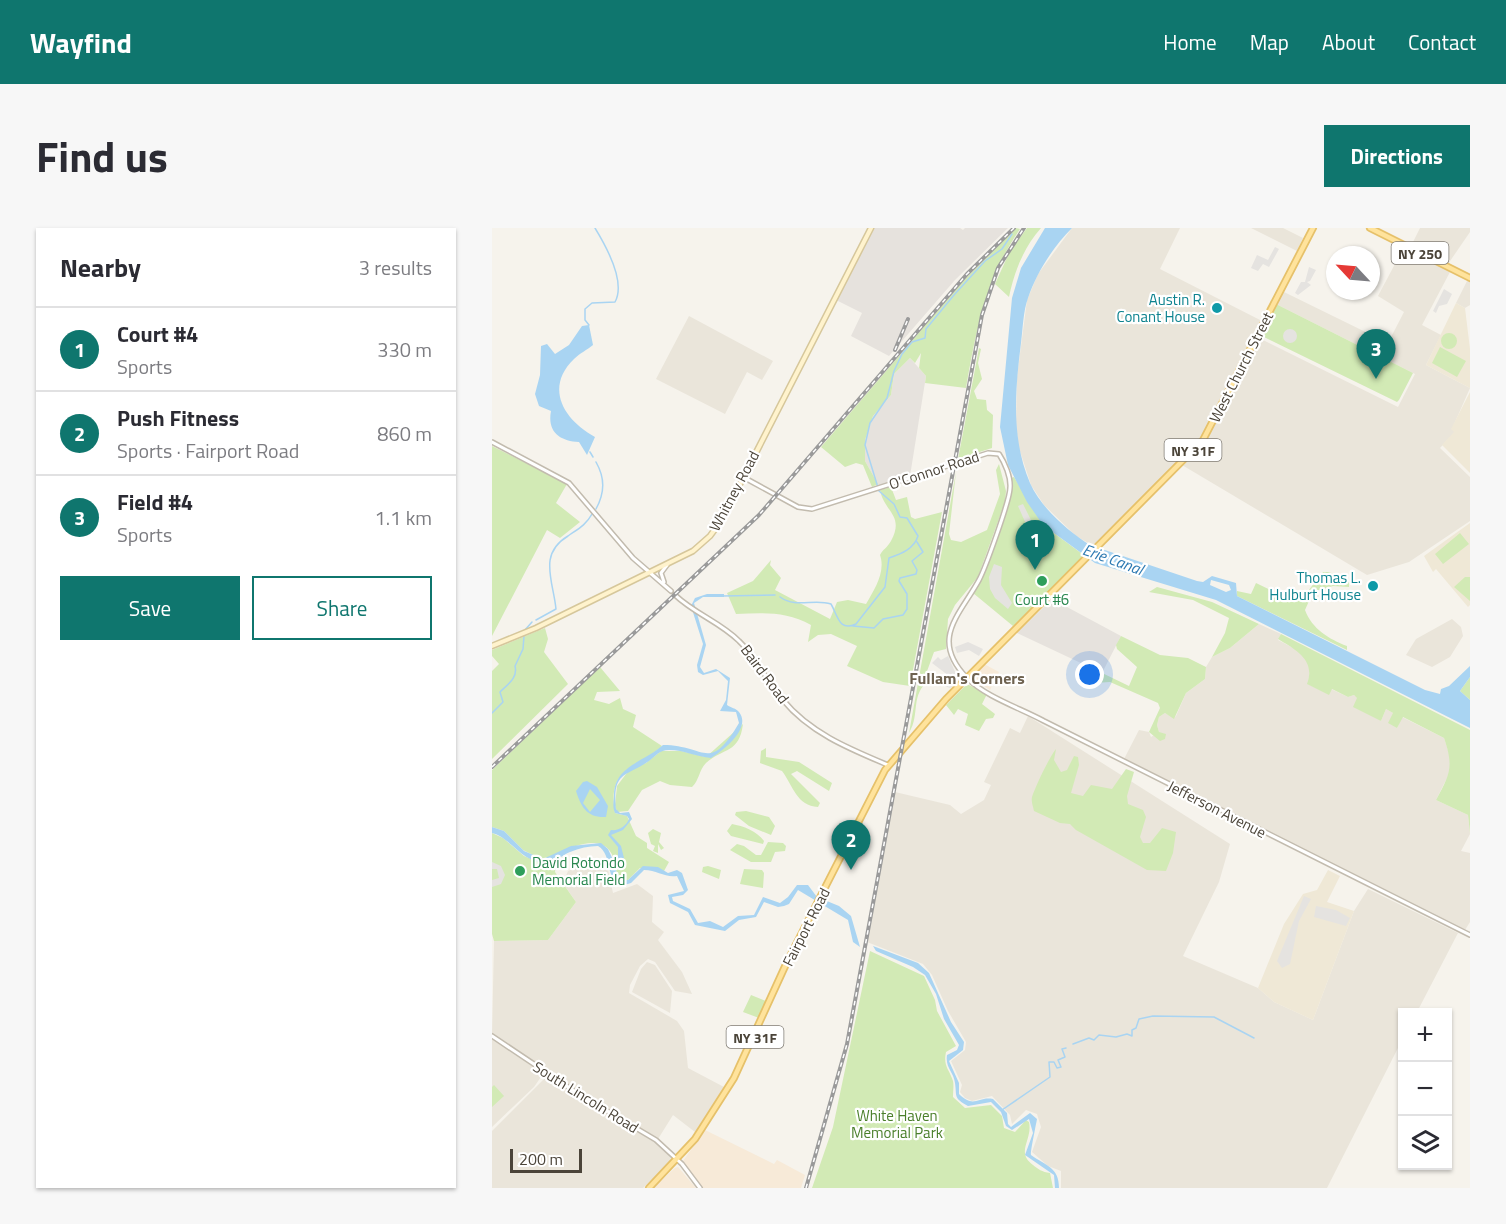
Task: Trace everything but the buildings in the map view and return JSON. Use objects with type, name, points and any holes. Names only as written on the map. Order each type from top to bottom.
[{"type":"main road","name":"Whitney Road","points":[[492,646],[536,628],[669,563],[697,548],[710,536],[744,477],[871,228]]},
{"type":"main road","name":"West Church Street","points":[[1099,545],[1203,440],[1313,228]]},
{"type":"main road","name":"NY 250","points":[[1370,228],[1470,278]]},
{"type":"main road","name":"Fairport Road","points":[[649,1188],[678,1160],[700,1132],[734,1078],[816,906],[888,765],[967,678],[1099,545]]},
{"type":"street","points":[[492,442],[569,483],[626,551],[671,591]]},
{"type":"street","name":"O'Connor Road","points":[[744,477],[798,507],[809,509],[988,453],[997,453],[1002,458],[1009,478],[1010,495],[982,574],[955,616],[951,631],[954,657],[967,678]]},
{"type":"street","points":[[666,585],[661,573],[669,563]]},
{"type":"street","name":"Baird Road","points":[[675,595],[690,609],[739,640],[783,701],[813,726],[839,744],[888,765]]},
{"type":"street","name":"Jefferson Avenue","points":[[967,678],[977,686],[1035,717],[1470,934]]},
{"type":"street","name":"South Lincoln Road","points":[[492,1036],[577,1093],[656,1140],[678,1160],[700,1188]]},
{"type":"shaded area","points":[[873,228],[960,228],[963,230],[965,228],[1008,228],[955,280],[889,356],[851,336],[862,313],[836,300]]},
{"type":"shaded area","points":[[1072,228],[1180,228],[1160,269],[1262,321],[1202,438],[1095,547],[1076,536],[1044,505],[1031,485],[1018,445],[1016,423],[1017,377],[1027,300],[1038,274]]},
{"type":"shaded area","points":[[1251,228],[1283,228],[1303,238],[1297,251]]},
{"type":"shaded area","points":[[1420,228],[1470,228],[1470,232],[1448,264],[1411,246]]},
{"type":"shaded area","points":[[1275,247],[1279,249],[1269,267],[1263,264],[1258,271],[1251,268],[1257,255],[1268,260]]},
{"type":"shaded area","points":[[1404,247],[1450,272],[1422,325],[1441,335],[1426,365],[1470,388],[1452,429],[1455,432],[1440,448],[1470,477],[1470,521],[1409,562],[1367,575],[1182,465],[1205,440],[1259,338],[1398,407],[1415,374],[1276,304],[1284,292],[1388,343],[1404,312],[1380,297],[1380,292]]},
{"type":"shaded area","points":[[1309,267],[1316,270],[1307,282],[1311,285],[1298,295],[1295,293],[1301,282],[1305,282]]},
{"type":"shaded area","points":[[1468,279],[1470,280],[1470,305],[1465,308],[1456,303]]},
{"type":"shaded area","points":[[1444,289],[1452,294],[1447,304],[1439,306],[1436,313],[1433,311]]},
{"type":"shaded area","points":[[1456,303],[1465,308],[1470,349],[1470,388],[1426,365]]},
{"type":"shaded area","points":[[689,316],[773,361],[762,380],[747,372],[725,414],[656,379]]},
{"type":"shaded area","points":[[1290,329],[1295,331],[1297,336],[1295,341],[1290,343],[1285,341],[1283,336],[1285,331]]},
{"type":"shaded area","points":[[910,358],[926,376],[910,476],[879,486],[865,461],[865,440],[873,416],[891,395],[894,374]]},
{"type":"shaded area","points":[[1470,392],[1470,473],[1442,445],[1454,432],[1451,429]]},
{"type":"shaded area","points":[[1023,504],[1036,530],[1030,533],[1018,506]]},
{"type":"shaded area","points":[[1470,523],[1470,605],[1468,607],[1436,569],[1433,572],[1424,556]]},
{"type":"shaded area","points":[[994,564],[1002,567],[1001,585],[1012,603],[1008,609],[995,598],[990,589],[989,577]]},
{"type":"shaded area","points":[[1052,599],[1121,636],[1102,673],[1017,633]]},
{"type":"shaded area","points":[[1452,619],[1461,627],[1463,636],[1450,657],[1432,667],[1406,655],[1416,639]]},
{"type":"shaded area","points":[[1259,624],[1281,634],[1278,640],[1299,651],[1307,661],[1310,670],[1308,684],[1329,694],[1331,689],[1348,697],[1354,695],[1381,721],[1386,709],[1393,713],[1397,728],[1402,717],[1444,738],[1451,759],[1450,772],[1436,800],[1468,815],[1470,834],[1461,851],[1470,853],[1470,922],[1465,930],[1124,759],[1139,730],[1149,732],[1151,737],[1159,732],[1157,725],[1159,717],[1165,713],[1174,718],[1176,716],[1186,693],[1205,679],[1206,667],[1212,657],[1230,648]]},
{"type":"shaded area","points":[[968,642],[983,649],[979,656],[969,650],[957,653],[955,647]]},
{"type":"shaded area","points":[[948,656],[956,674],[956,682],[950,688],[942,685],[949,676],[932,663],[938,657],[941,660]]},
{"type":"shaded area","points":[[984,664],[999,672],[990,690],[973,679]]},
{"type":"shaded area","points":[[1028,716],[1230,844],[1219,882],[1183,956],[1258,988],[1274,1002],[1313,1020],[1354,911],[1368,889],[1458,933],[1419,1008],[1398,1008],[1398,1048],[1327,1188],[1061,1188],[1061,1171],[1048,1166],[1032,1152],[1041,1127],[1037,1114],[1026,1110],[1012,1124],[1010,1115],[992,1096],[972,1101],[960,1092],[962,1085],[951,1061],[965,1050],[966,1042],[948,1011],[932,975],[923,964],[867,942],[876,887],[895,792],[950,805],[961,814],[984,800],[991,785],[984,782],[1010,728],[1020,733]]},
{"type":"shaded area","points":[[492,862],[501,866],[505,875],[501,884],[492,887],[492,880],[499,878],[497,869],[492,869]]},
{"type":"shaded area","points":[[585,863],[607,865],[613,893],[637,884],[653,896],[652,922],[664,932],[658,940],[682,972],[692,994],[675,991],[655,962],[648,959],[640,966],[630,985],[629,993],[677,1021],[684,1031],[688,1068],[724,1087],[695,1132],[673,1115],[658,1139],[577,1091],[492,1034],[494,941],[548,940],[576,902],[563,883],[568,871]]},
{"type":"shaded area","points":[[1328,870],[1340,876],[1327,902],[1354,911],[1313,1020],[1274,1002],[1258,988],[1284,924],[1303,894],[1317,890]]},
{"type":"shaded area","points":[[1304,896],[1311,899],[1299,921],[1290,964],[1282,968],[1277,961]]},
{"type":"shaded area","points":[[1316,906],[1336,910],[1350,918],[1346,926],[1314,917]]},
{"type":"shaded area","points":[[647,962],[655,965],[672,991],[670,1013],[632,992],[641,969]]},
{"type":"shaded area","points":[[492,1038],[543,1074],[534,1087],[492,1127]]},
{"type":"shaded area","points":[[547,1076],[651,1139],[671,1157],[670,1163],[643,1188],[492,1188],[492,1131]]},
{"type":"shaded area","points":[[705,1130],[774,1164],[777,1160],[805,1175],[801,1188],[703,1188],[683,1161]]},
{"type":"shaded area","points":[[678,1167],[696,1188],[653,1188],[675,1168]]},
{"type":"green space","points":[[1016,228],[1020,229],[999,266],[984,306],[966,388],[925,383],[926,376],[919,368],[921,353],[915,363],[910,358],[894,374],[891,395],[873,416],[865,440],[865,461],[878,484],[872,487],[863,465],[856,463],[845,467],[821,447],[965,279]]},
{"type":"green space","points":[[1027,228],[1041,228],[1020,260],[1009,297],[995,284],[1010,251]]},
{"type":"green space","points":[[1276,304],[1413,373],[1399,400],[1397,402],[1262,336],[1261,333]]},
{"type":"green space","points":[[1449,333],[1457,341],[1449,349],[1441,341]]},
{"type":"green space","points":[[1440,347],[1466,361],[1457,377],[1432,363]]},
{"type":"green space","points":[[979,348],[981,349],[978,363],[982,379],[974,391],[977,399],[986,400],[987,410],[993,415],[992,448],[958,459]]},
{"type":"green space","points":[[492,446],[567,484],[556,503],[580,522],[560,538],[547,530],[492,636]]},
{"type":"green space","points":[[999,464],[1006,491],[1005,502],[978,577],[955,605],[948,619],[946,649],[934,652],[926,674],[930,679],[917,698],[909,733],[956,472],[949,534],[951,540],[961,542],[987,530],[1000,494],[996,470]]},
{"type":"green space","points":[[1014,477],[1043,525],[1085,556],[1013,626],[973,593],[998,536],[1008,502],[1011,478]]},
{"type":"green space","points":[[891,487],[896,500],[907,497],[911,517],[915,519],[942,512],[910,686],[883,682],[847,666],[857,646],[831,634],[818,635],[808,642],[811,625],[802,620],[774,614],[736,614],[727,593],[753,581],[771,560],[770,565],[781,578],[775,590],[830,619],[837,602],[848,600],[866,604],[876,587],[880,574],[880,555],[890,543],[895,532],[895,519],[885,504],[880,490]]},
{"type":"green space","points":[[1460,533],[1469,544],[1443,564],[1435,554]]},
{"type":"green space","points":[[1323,572],[1329,572],[1349,582],[1349,587],[1333,586],[1313,592],[1305,610],[1317,628],[1328,637],[1347,646],[1347,650],[1237,596],[1237,591],[1251,594],[1256,583],[1287,598],[1296,592],[1308,591]]},
{"type":"green space","points":[[1465,577],[1470,577],[1470,601],[1454,587]]},
{"type":"green space","points":[[1157,587],[1212,602],[1259,624],[1230,648],[1212,657],[1225,633],[1229,618],[1193,600],[1149,592]]},
{"type":"green space","points":[[545,628],[548,639],[544,652],[568,684],[492,759],[492,671],[499,664],[492,656],[492,650]]},
{"type":"green space","points":[[1281,634],[1470,730],[1470,833],[1468,815],[1436,800],[1445,783],[1450,764],[1444,738],[1403,717],[1397,728],[1388,723],[1393,713],[1386,709],[1381,721],[1353,707],[1357,698],[1354,695],[1348,697],[1332,689],[1329,695],[1307,684],[1309,668],[1307,662],[1278,639]]},
{"type":"green space","points":[[1121,636],[1160,655],[1188,658],[1206,667],[1205,679],[1186,693],[1174,719],[1165,713],[1159,717],[1157,725],[1159,732],[1166,734],[1165,739],[1160,741],[1149,732],[1160,708],[1158,703],[1110,682],[1095,683],[1099,678],[1098,671],[1129,686],[1137,667],[1117,649],[1116,645]]},
{"type":"green space","points":[[600,667],[620,691],[597,692],[594,700],[609,704],[620,698],[623,709],[636,715],[633,727],[662,746],[625,771],[619,778],[615,786],[615,813],[627,816],[636,836],[647,843],[647,848],[669,862],[664,871],[640,868],[628,880],[620,881],[611,853],[606,847],[591,843],[565,850],[557,854],[555,872],[576,902],[548,940],[494,941],[492,934],[492,833],[503,838],[524,856],[541,863],[541,859],[523,850],[504,831],[492,827],[492,770]]},
{"type":"green space","points":[[1470,677],[1470,700],[1460,691]]},
{"type":"green space","points":[[967,684],[987,694],[982,704],[995,714],[993,718],[986,719],[979,731],[965,725],[968,714],[958,709],[954,715],[946,705]]},
{"type":"green space","points":[[743,724],[741,734],[734,745],[706,763],[692,787],[670,785],[660,781],[642,790],[628,811],[617,812],[615,805],[617,786],[629,770],[646,763],[661,751],[681,751],[706,757]]},
{"type":"green space","points":[[766,748],[766,757],[799,762],[832,783],[829,791],[797,771],[791,774],[820,803],[818,807],[811,806],[800,799],[782,771],[760,763],[761,751]]},
{"type":"green space","points":[[1056,749],[1054,760],[1061,772],[1067,770],[1074,756],[1078,757],[1079,765],[1071,793],[1083,796],[1091,785],[1112,789],[1126,769],[1134,772],[1127,796],[1128,804],[1143,810],[1146,817],[1140,837],[1143,843],[1150,843],[1162,828],[1176,832],[1173,853],[1166,871],[1147,870],[1076,830],[1070,824],[1060,823],[1034,811],[1032,797]]},
{"type":"green space","points":[[746,811],[769,817],[775,826],[771,835],[749,826],[735,815],[736,812]]},
{"type":"green space","points":[[732,824],[754,832],[764,841],[763,844],[731,836],[727,831]]},
{"type":"green space","points":[[653,829],[661,833],[659,842],[664,848],[661,850],[658,844],[658,853],[653,851],[655,846],[651,844],[648,833]]},
{"type":"green space","points":[[768,842],[783,843],[786,846],[785,851],[775,852],[771,862],[751,862],[730,850],[737,844],[756,855],[761,855]]},
{"type":"green space","points":[[708,866],[721,870],[719,879],[702,872],[703,867]]},
{"type":"green space","points":[[744,869],[762,870],[764,873],[763,888],[740,884]]},
{"type":"green space","name":"White Haven Memorial Park","points":[[870,951],[924,976],[935,1000],[937,1011],[956,1046],[946,1052],[945,1057],[953,1081],[953,1097],[965,1108],[991,1105],[1002,1116],[1004,1128],[1015,1132],[1026,1120],[1029,1122],[1025,1155],[1037,1168],[1050,1173],[1053,1188],[812,1188],[833,1127]]},
{"type":"green space","points":[[751,995],[766,1001],[759,1018],[743,1012]]},
{"type":"green space","points":[[494,1085],[504,1096],[492,1107],[492,1087]]},
{"type":"water","name":"Erie Canal","points":[[1045,228],[1072,228],[1046,260],[1028,298],[1023,320],[1016,397],[1017,432],[1024,466],[1035,492],[1056,518],[1090,545],[1197,581],[1203,582],[1212,576],[1236,583],[1237,596],[1425,690],[1440,694],[1441,689],[1449,686],[1470,666],[1470,677],[1460,691],[1470,700],[1470,728],[1216,600],[1095,563],[1043,525],[1027,502],[1008,465],[1000,427],[1012,298],[1021,268]],"holes":[[[1211,580],[1229,585],[1231,590],[1226,592],[1210,585]]]},
{"type":"water","points":[[589,325],[593,345],[576,357],[565,370],[560,381],[559,392],[574,422],[595,437],[587,455],[579,442],[566,440],[556,434],[551,425],[551,411],[539,406],[535,394],[540,375],[541,346],[547,344],[555,354],[569,345],[582,326]]},
{"type":"water","points":[[707,594],[724,594],[724,597],[703,597],[694,603],[706,645],[700,667],[704,673],[716,669],[730,678],[727,705],[739,712],[742,725],[734,738],[711,758],[675,750],[663,751],[622,777],[616,788],[616,809],[620,813],[629,812],[632,819],[623,830],[611,835],[621,846],[624,858],[616,870],[618,880],[628,880],[643,866],[658,867],[668,873],[677,870],[682,873],[688,890],[683,895],[672,897],[673,901],[690,909],[698,923],[710,921],[723,927],[738,916],[754,915],[763,897],[780,903],[797,885],[808,885],[817,897],[839,906],[851,916],[860,947],[853,942],[848,920],[798,890],[789,904],[778,907],[764,902],[756,917],[739,920],[725,931],[695,925],[688,912],[670,903],[668,895],[684,891],[677,876],[644,870],[631,883],[621,886],[613,878],[606,855],[598,846],[577,849],[552,862],[545,863],[529,858],[492,833],[492,827],[504,831],[524,851],[543,859],[571,846],[601,843],[608,849],[615,864],[618,864],[618,847],[608,835],[611,830],[624,826],[629,819],[627,816],[615,813],[613,806],[614,794],[619,777],[632,765],[663,745],[706,753],[713,752],[721,748],[739,723],[736,712],[720,711],[726,700],[728,681],[718,671],[703,675],[698,672],[697,665],[703,644],[691,606],[695,598]]},
{"type":"water","points":[[587,781],[597,787],[608,806],[606,817],[594,816],[583,807],[576,791],[583,782]],"holes":[[[590,789],[600,800],[590,812],[583,803]]]},
{"type":"water","points":[[873,946],[918,963],[929,973],[951,1022],[964,1042],[963,1050],[949,1061],[959,1083],[959,1094],[969,1101],[993,1099],[1007,1113],[1008,1124],[1011,1127],[1030,1113],[1037,1119],[1031,1155],[1054,1171],[1059,1188],[1055,1188],[1054,1175],[1025,1155],[1033,1133],[1029,1119],[1012,1130],[1006,1126],[1001,1112],[991,1102],[968,1106],[958,1099],[954,1079],[948,1067],[947,1055],[957,1050],[959,1045],[944,1019],[936,994],[925,975],[913,967],[876,951]]},
{"type":"waterway","points":[[589,325],[585,320],[585,309],[592,303],[615,302],[618,294],[613,264],[595,228]]},
{"type":"waterway","points":[[780,597],[799,603],[831,604],[842,624],[846,626],[856,624],[885,587],[889,558],[907,550],[916,541],[918,536],[907,518],[900,517],[894,504],[879,491],[865,445],[870,423],[887,398],[894,371],[902,354],[912,342],[925,338],[926,329],[954,295],[985,261],[1002,249],[1012,234]]},
{"type":"waterway","points":[[590,452],[593,457]]},
{"type":"waterway","points":[[596,462],[603,485],[596,509]]},
{"type":"waterway","points":[[536,620],[556,609],[550,568],[553,551],[592,514]]},
{"type":"waterway","points":[[853,626],[874,628],[883,619],[903,615],[907,609],[907,594],[899,581],[900,578],[916,574],[917,570],[912,561],[923,552],[917,542]]},
{"type":"waterway","points":[[722,596],[775,595]]},
{"type":"waterway","points":[[524,631],[532,622]]},
{"type":"waterway","points":[[492,713],[503,702],[500,692],[514,677],[515,666],[523,649],[524,636]]},
{"type":"waterway","points":[[1073,1044],[1089,1038],[1094,1040],[1099,1035],[1116,1037],[1127,1034],[1132,1036],[1132,1030],[1136,1028],[1139,1019],[1153,1016],[1214,1017],[1254,1038]]},
{"type":"waterway","points":[[1002,1110],[1050,1077],[1049,1062],[1054,1062],[1057,1068],[1061,1067],[1058,1060],[1065,1057],[1062,1049],[1066,1048]]},
{"type":"railway","points":[[492,767],[759,515],[967,274],[1014,228]]},
{"type":"railway","points":[[806,1188],[847,1044],[982,315],[998,268],[1024,228]]},
{"type":"railway","points":[[895,350],[908,319]]},
{"type":"place","name":"Austin R. Conant House","points":[[1217,308]]},
{"type":"place","name":"Field #4","points":[[1376,379]]},
{"type":"place","name":"Court #4","points":[[1035,570]]},
{"type":"place","name":"Court #6","points":[[1042,581]]},
{"type":"place","name":"Thomas L. Hulburt House","points":[[1373,586]]},
{"type":"place","name":"Push Fitness","points":[[851,870]]},
{"type":"place","name":"David Rotondo Memorial Field","points":[[520,871]]},
{"type":"district","name":"Fullam's Corners","points":[[967,678]]}]
